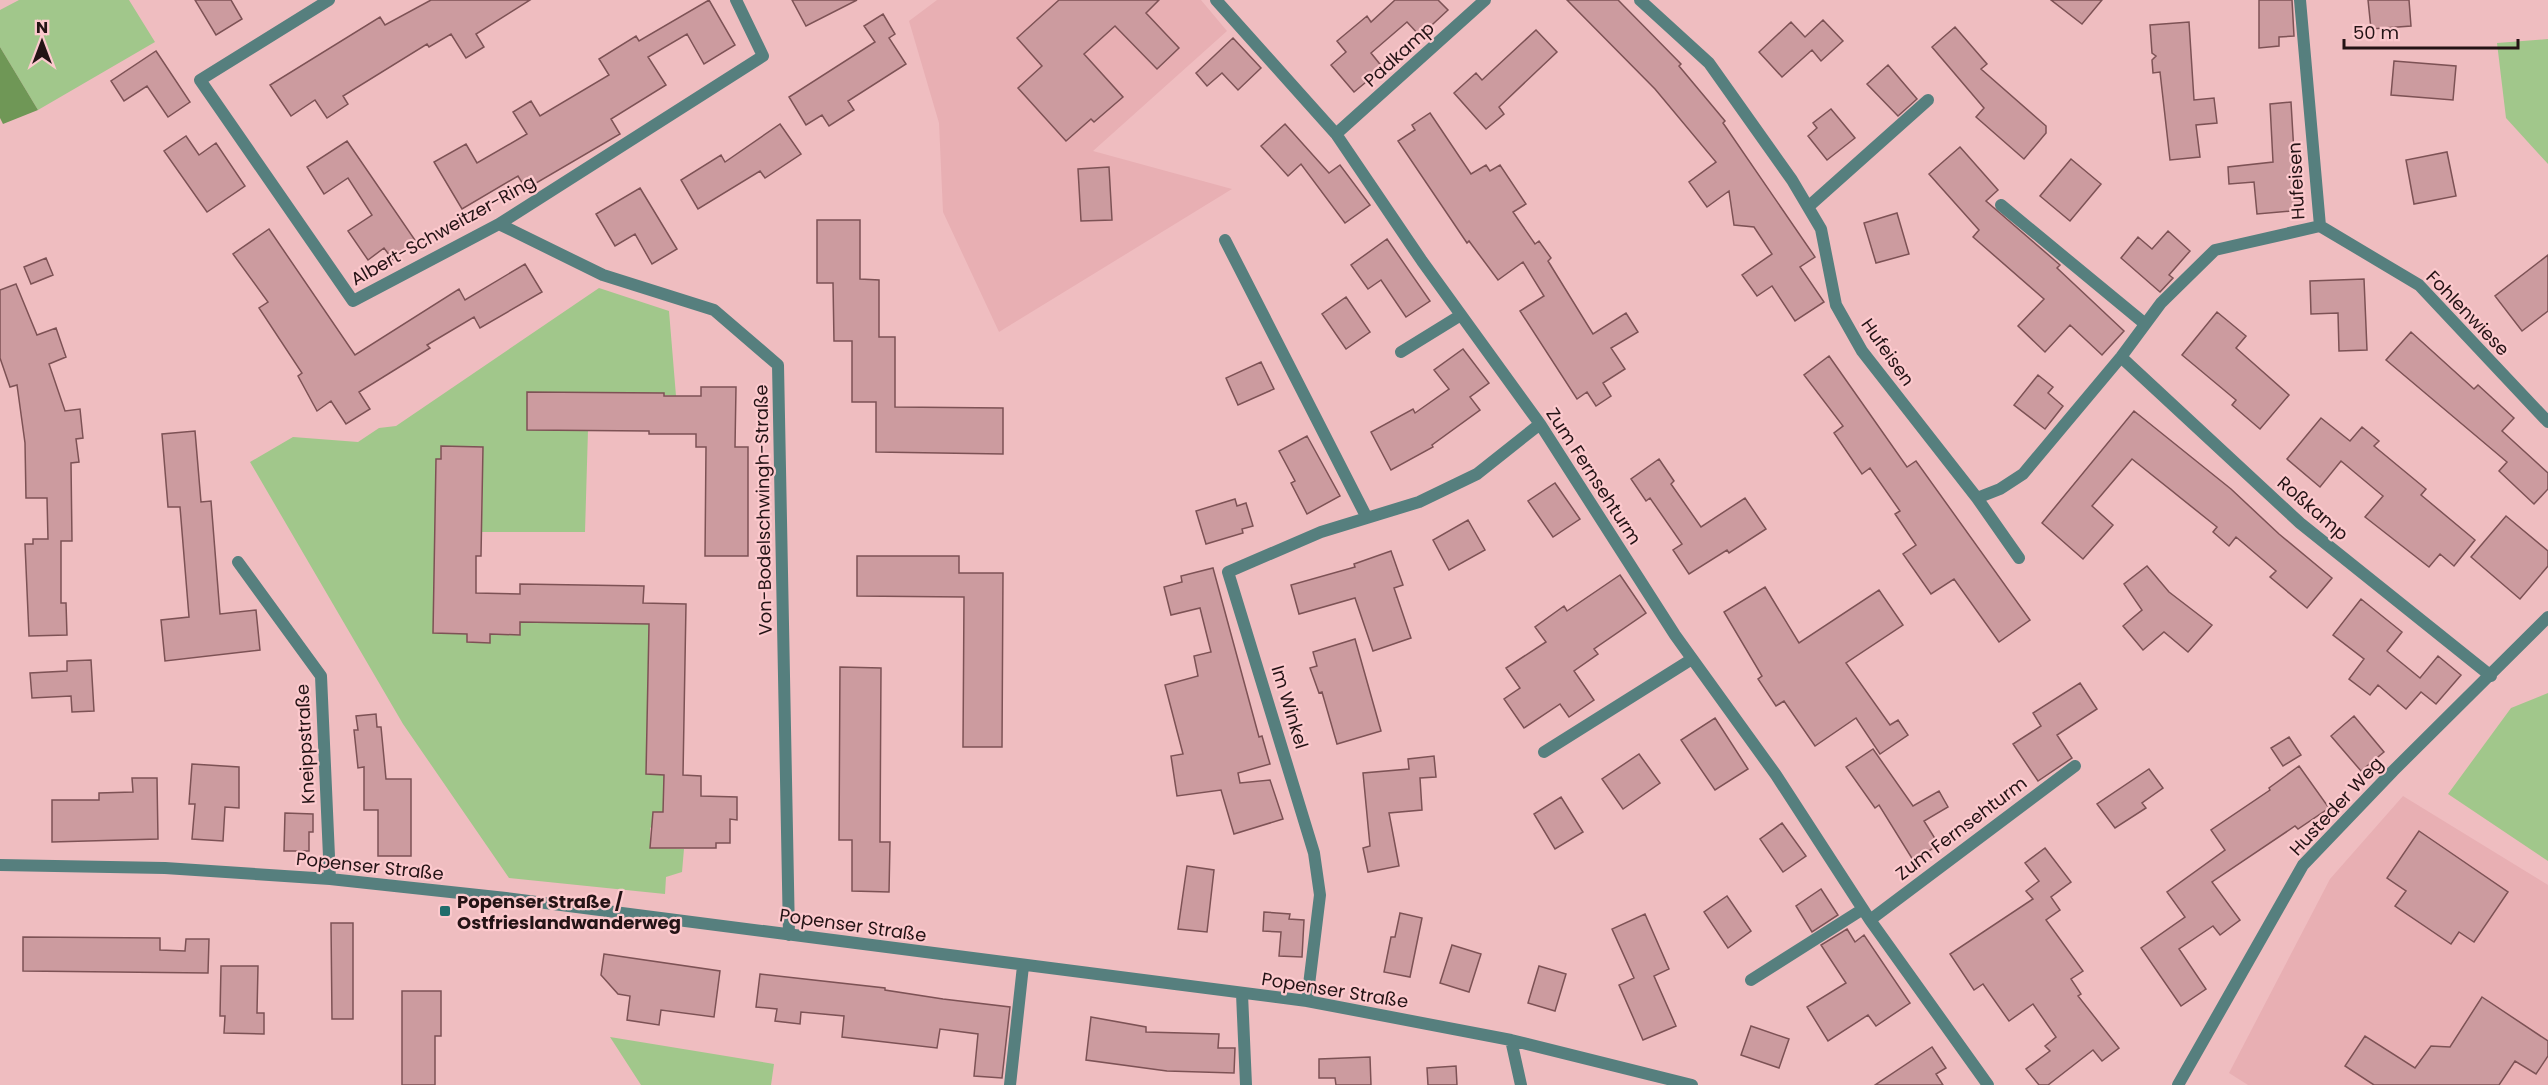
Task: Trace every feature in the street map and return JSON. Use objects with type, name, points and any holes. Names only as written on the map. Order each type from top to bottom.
[{"type":"street","name":"Albert-Schweitzer-Ring","points":[[328,0],[200,80],[354,301],[499,224],[763,56],[736,0]]},
{"type":"street","name":"Zum Fernsehturm","points":[[1216,0],[1336,135],[1540,424],[1692,659],[1776,775],[1866,914],[1989,1085]]},
{"type":"street","name":"Padkamp","points":[[1336,135],[1485,0]]},
{"type":"street","name":"Hufeisen","points":[[1640,0],[1709,63],[1808,207],[1821,229],[1836,305],[1862,351],[1977,498],[2019,558]]},
{"type":"street","name":"Hufeisen","points":[[1977,498],[2023,474],[2121,357],[2161,303],[2215,250],[2320,226],[2300,0]]},
{"type":"street","points":[[1808,207],[1928,100]]},
{"type":"street","points":[[2001,205],[2144,323]]},
{"type":"street","name":"Von-Bodelschwingh-Straße","points":[[499,224],[603,275],[714,310],[778,365],[789,935]]},
{"type":"street","name":"Fohlenwiese","points":[[2320,226],[2419,285],[2548,422]]},
{"type":"street","points":[[1225,240],[1367,518]]},
{"type":"street","points":[[1401,352],[1461,315]]},
{"type":"street","name":"Roßkamp","points":[[2121,357],[2300,523],[2491,676]]},
{"type":"street","name":"Im Winkel","points":[[1307,1000],[1320,895],[1314,853],[1228,572],[1321,532],[1419,502],[1477,474],[1540,424]]},
{"type":"street","name":"Kneippstraße","points":[[238,562],[321,676],[330,879]]},
{"type":"street","name":"Husteder Weg","points":[[2178,1085],[2303,865],[2393,771],[2548,617]]},
{"type":"street","points":[[1544,752],[1692,659]]},
{"type":"street","name":"Zum Fernsehturm","points":[[1750,980],[1866,914],[2075,766]]},
{"type":"street","name":"Popenser Straße","points":[[0,865],[165,868],[330,879],[506,898],[1242,994],[1307,1000],[1511,1040],[1692,1085]]},
{"type":"street","points":[[1010,1085],[1023,966]]},
{"type":"street","points":[[1242,994],[1246,1085]]},
{"type":"street","points":[[1511,1040],[1521,1085]]},
{"type":"shaded area","points":[[937,0],[1201,0],[1227,31],[1093,151],[1232,189],[999,332],[943,212],[939,123],[909,21]]},
{"type":"shaded area","points":[[2403,796],[2548,885],[2548,1085],[2248,1085],[2229,1073],[2330,879]]},
{"type":"green space","points":[[19,0],[129,0],[155,42],[38,110],[0,47],[0,10]]},
{"type":"green space","points":[[2548,39],[2548,164],[2506,118],[2497,43]]},
{"type":"green space","points":[[0,47],[38,110],[3,124],[0,118]]},
{"type":"green space","points":[[599,288],[669,311],[676,396],[663,393],[527,392],[527,430],[588,430],[585,532],[482,532],[483,447],[441,446],[433,633],[467,634],[467,642],[490,643],[490,634],[520,635],[520,622],[649,624],[646,774],[664,775],[664,802],[669,812],[650,828],[650,848],[684,849],[682,872],[666,877],[665,894],[509,878],[403,724],[250,462],[293,437],[358,442],[379,428],[396,426]]},
{"type":"green space","points":[[2548,693],[2548,861],[2448,794],[2511,708]]},
{"type":"green space","points":[[610,1037],[774,1064],[771,1085],[641,1085]]},
{"type":"building","points":[[195,0],[231,0],[242,19],[216,35]]},
{"type":"building","points":[[431,0],[530,0],[476,34],[484,47],[466,58],[451,34],[429,47],[427,44],[343,96],[348,104],[327,118],[315,100],[291,116],[270,85],[380,17],[385,25]]},
{"type":"building","points":[[709,0],[735,45],[704,64],[687,34],[648,57],[666,85],[611,119],[620,134],[526,189],[518,176],[462,209],[434,162],[466,144],[477,163],[527,134],[513,112],[531,101],[540,116],[609,75],[599,59],[636,36],[639,41]]},
{"type":"building","points":[[792,0],[857,0],[806,26]]},
{"type":"building","points":[[1059,0],[1159,0],[1146,13],[1179,48],[1157,69],[1115,26],[1084,54],[1123,97],[1094,122],[1091,119],[1066,141],[1018,88],[1042,66],[1017,38]]},
{"type":"building","points":[[1395,0],[1438,0],[1448,10],[1420,36],[1407,22],[1371,53],[1383,68],[1354,92],[1331,65],[1346,52],[1337,41],[1367,16],[1371,22]]},
{"type":"building","points":[[1567,0],[1618,0],[1681,64],[1679,66],[1725,121],[1723,123],[1815,257],[1800,267],[1824,302],[1795,321],[1772,286],[1757,296],[1742,275],[1772,254],[1754,227],[1734,225],[1729,191],[1707,207],[1689,182],[1716,162],[1655,89]]},
{"type":"building","points":[[2051,0],[2102,0],[2082,24]]},
{"type":"building","points":[[2259,0],[2292,0],[2294,36],[2279,37],[2279,46],[2259,48]]},
{"type":"building","points":[[2368,0],[2409,0],[2411,26],[2371,29]]},
{"type":"building","points":[[883,14],[895,34],[889,38],[906,64],[848,101],[854,110],[829,126],[822,115],[806,125],[789,97],[875,42],[864,26]]},
{"type":"building","points":[[1823,20],[1843,41],[1821,61],[1812,50],[1782,77],[1759,52],[1791,22],[1805,37]]},
{"type":"building","points":[[2189,22],[2194,100],[2214,98],[2217,123],[2196,125],[2200,157],[2170,160],[2160,72],[2153,73],[2152,60],[2156,56],[2152,53],[2150,25]]},
{"type":"building","points":[[1955,27],[1987,64],[1981,69],[2046,126],[2046,133],[2024,159],[1976,117],[1984,108],[1932,47]]},
{"type":"building","points":[[1536,30],[1557,52],[1499,107],[1504,114],[1486,129],[1454,93],[1476,73],[1482,80]]},
{"type":"building","points":[[1233,38],[1261,68],[1238,90],[1222,73],[1207,86],[1196,73]]},
{"type":"building","points":[[156,51],[190,102],[168,117],[147,86],[124,101],[111,81]]},
{"type":"building","points":[[2394,61],[2456,66],[2453,100],[2391,95]]},
{"type":"building","points":[[1888,65],[1917,99],[1898,116],[1867,84]]},
{"type":"building","points":[[2291,102],[2295,170],[2299,169],[2303,210],[2257,214],[2254,182],[2229,184],[2228,167],[2273,162],[2270,104]]},
{"type":"building","points":[[1831,109],[1855,138],[1827,160],[1808,136],[1817,128],[1813,123]]},
{"type":"building","points":[[1430,113],[1471,174],[1486,165],[1490,171],[1500,165],[1526,204],[1513,212],[1535,244],[1539,241],[1551,258],[1548,261],[1593,334],[1626,313],[1638,332],[1611,348],[1625,369],[1603,383],[1611,396],[1596,406],[1587,392],[1577,399],[1520,311],[1544,296],[1523,262],[1498,280],[1469,241],[1467,243],[1398,141],[1415,130],[1412,125]]},
{"type":"building","points":[[780,124],[801,154],[765,178],[760,171],[698,209],[681,180],[721,155],[725,162]]},
{"type":"building","points":[[1285,124],[1329,173],[1340,165],[1370,205],[1345,223],[1301,164],[1288,176],[1261,146]]},
{"type":"building","points":[[186,136],[199,155],[216,143],[245,186],[207,212],[164,151]]},
{"type":"building","points":[[347,141],[417,243],[393,260],[384,248],[368,260],[348,231],[372,215],[348,178],[324,194],[307,167]]},
{"type":"building","points":[[1960,147],[1998,190],[1986,201],[2060,265],[2057,268],[2124,331],[2102,355],[2070,325],[2045,352],[2018,326],[2044,299],[1973,237],[1979,230],[1929,174]]},
{"type":"building","points":[[2447,152],[2456,196],[2414,204],[2406,160]]},
{"type":"building","points":[[2071,159],[2101,184],[2070,221],[2040,196]]},
{"type":"building","points":[[1109,167],[1112,220],[1081,221],[1078,169]]},
{"type":"building","points":[[640,188],[677,249],[652,264],[635,234],[615,246],[596,214]]},
{"type":"building","points":[[1897,213],[1909,254],[1876,263],[1864,223]]},
{"type":"building","points":[[817,220],[860,220],[860,279],[879,280],[879,337],[895,337],[895,407],[1003,408],[1003,454],[876,452],[876,402],[852,402],[852,341],[834,341],[833,283],[817,283]]},
{"type":"building","points":[[269,229],[355,355],[459,289],[465,300],[525,264],[542,292],[480,328],[474,317],[427,345],[430,348],[359,392],[370,409],[346,424],[331,401],[317,411],[298,376],[302,373],[259,308],[268,302],[233,254]]},
{"type":"building","points":[[2168,231],[2190,251],[2169,275],[2173,278],[2160,292],[2121,258],[2138,237],[2152,249]]},
{"type":"building","points":[[1387,239],[1430,301],[1406,317],[1381,280],[1368,289],[1351,265]]},
{"type":"building","points":[[2548,255],[2548,311],[2522,331],[2495,296]]},
{"type":"building","points":[[46,258],[53,275],[31,284],[24,267]]},
{"type":"building","points":[[2364,279],[2367,350],[2339,351],[2338,313],[2311,314],[2310,281]]},
{"type":"building","points":[[16,284],[37,335],[56,328],[66,357],[49,364],[65,411],[80,409],[83,438],[76,439],[79,462],[71,463],[72,541],[61,541],[61,603],[66,603],[67,635],[29,636],[25,544],[33,544],[33,539],[48,539],[47,498],[26,498],[25,443],[17,385],[10,387],[0,358],[0,290]]},
{"type":"building","points":[[1346,297],[1370,332],[1346,349],[1322,314]]},
{"type":"building","points":[[2217,312],[2246,336],[2236,348],[2289,395],[2260,429],[2232,405],[2236,400],[2182,355]]},
{"type":"building","points":[[2411,332],[2474,389],[2478,385],[2514,418],[2502,431],[2548,473],[2548,489],[2534,504],[2499,471],[2507,462],[2386,360]]},
{"type":"building","points":[[1463,349],[1489,383],[1470,397],[1480,410],[1432,445],[1433,447],[1391,470],[1371,432],[1413,409],[1415,413],[1449,389],[1434,370]]},
{"type":"building","points":[[1829,356],[1907,467],[1916,461],[2030,620],[1999,642],[1954,579],[1931,594],[1903,554],[1916,545],[1895,514],[1900,511],[1870,468],[1862,474],[1834,433],[1843,426],[1804,375]]},
{"type":"building","points":[[1261,362],[1274,389],[1238,405],[1226,378]]},
{"type":"building","points":[[2038,375],[2053,387],[2048,393],[2063,406],[2045,429],[2014,405]]},
{"type":"building","points":[[701,387],[736,387],[735,447],[748,447],[748,556],[705,556],[706,447],[696,447],[696,434],[649,434],[649,431],[527,430],[527,392],[664,393],[664,396],[701,396]]},
{"type":"building","points":[[2134,411],[2231,489],[2279,534],[2332,578],[2307,608],[2270,577],[2276,571],[2236,537],[2229,546],[2213,532],[2217,527],[2132,459],[2092,506],[2113,525],[2083,559],[2042,523]]},
{"type":"building","points":[[2321,418],[2350,441],[2362,427],[2379,441],[2374,446],[2426,489],[2421,495],[2475,540],[2454,566],[2440,554],[2429,567],[2365,517],[2383,496],[2341,461],[2320,487],[2287,459]]},
{"type":"building","points":[[195,431],[201,502],[211,501],[220,614],[256,610],[260,650],[165,661],[161,620],[189,617],[180,507],[168,507],[162,434]]},
{"type":"building","points":[[1307,436],[1340,496],[1307,514],[1291,483],[1295,481],[1279,451]]},
{"type":"building","points":[[441,446],[483,447],[481,556],[476,556],[476,593],[520,594],[520,584],[644,586],[643,603],[686,604],[683,775],[701,776],[701,796],[737,797],[737,820],[730,819],[730,843],[716,843],[716,848],[650,848],[653,812],[663,812],[664,775],[646,774],[649,624],[520,622],[520,635],[490,634],[490,643],[467,642],[467,634],[433,633],[436,459],[441,459]]},
{"type":"building","points":[[1659,459],[1674,481],[1671,484],[1701,527],[1745,498],[1766,529],[1729,553],[1727,550],[1689,574],[1673,550],[1682,544],[1650,498],[1646,501],[1631,479]]},
{"type":"building","points":[[1555,483],[1580,519],[1553,537],[1528,501]]},
{"type":"building","points":[[1235,499],[1237,506],[1246,503],[1253,526],[1242,529],[1243,533],[1206,544],[1196,511]]},
{"type":"building","points":[[2506,516],[2548,551],[2548,566],[2520,599],[2471,557]]},
{"type":"building","points":[[1468,520],[1485,550],[1449,570],[1433,540]]},
{"type":"building","points":[[1391,551],[1403,585],[1394,588],[1411,638],[1373,651],[1355,598],[1299,614],[1291,585],[1355,567],[1354,564]]},
{"type":"building","points":[[857,556],[959,556],[959,573],[1003,573],[1002,747],[963,747],[964,597],[857,596]]},
{"type":"building","points":[[2147,566],[2169,592],[2212,625],[2188,652],[2164,632],[2143,650],[2123,626],[2142,610],[2124,584]]},
{"type":"building","points":[[1213,568],[1259,737],[1262,736],[1270,764],[1238,773],[1240,783],[1270,780],[1283,819],[1234,834],[1221,790],[1177,796],[1171,756],[1183,754],[1165,685],[1198,676],[1194,656],[1211,652],[1200,608],[1171,615],[1164,587],[1182,582],[1181,576]]},
{"type":"building","points":[[1620,575],[1646,613],[1594,649],[1598,654],[1574,671],[1594,700],[1569,717],[1560,704],[1524,728],[1504,699],[1520,688],[1506,668],[1546,642],[1535,627],[1564,606],[1567,611]]},
{"type":"building","points":[[1765,587],[1799,643],[1879,590],[1903,625],[1846,663],[1890,725],[1898,720],[1908,735],[1880,754],[1856,718],[1815,746],[1784,701],[1776,706],[1758,679],[1762,676],[1724,612]]},
{"type":"building","points":[[2361,599],[2402,632],[2387,651],[2420,678],[2438,656],[2461,675],[2436,704],[2421,692],[2406,709],[2378,685],[2370,695],[2349,679],[2364,659],[2333,635]]},
{"type":"building","points":[[1355,639],[1381,731],[1337,744],[1322,692],[1319,693],[1310,668],[1317,666],[1313,652]]},
{"type":"building","points":[[91,660],[94,711],[72,712],[71,696],[32,698],[30,673],[67,671],[67,661]]},
{"type":"building","points":[[840,667],[881,668],[880,842],[890,842],[889,892],[852,891],[852,840],[839,840]]},
{"type":"building","points":[[2080,683],[2097,709],[2057,735],[2072,758],[2038,781],[2013,744],[2041,726],[2033,713]]},
{"type":"building","points":[[376,714],[377,727],[381,727],[386,779],[411,779],[411,856],[378,856],[378,810],[364,810],[364,767],[358,768],[354,730],[358,730],[356,716]]},
{"type":"building","points":[[2354,716],[2384,752],[2361,771],[2331,736]]},
{"type":"building","points":[[1715,718],[1748,769],[1715,790],[1681,740]]},
{"type":"building","points":[[2289,737],[2301,755],[2283,766],[2271,748]]},
{"type":"building","points":[[1873,749],[1913,806],[1939,791],[1948,807],[1924,821],[1939,845],[1913,860],[1879,805],[1875,808],[1846,767]]},
{"type":"building","points":[[1639,754],[1660,783],[1623,809],[1602,779]]},
{"type":"building","points":[[1434,756],[1436,777],[1420,778],[1422,810],[1389,813],[1399,866],[1368,872],[1363,848],[1370,846],[1363,773],[1409,769],[1408,759]]},
{"type":"building","points":[[192,764],[239,767],[239,808],[225,807],[223,841],[192,839],[195,804],[189,804]]},
{"type":"building","points":[[2299,766],[2329,808],[2298,829],[2295,826],[2212,882],[2240,920],[2220,935],[2213,926],[2179,949],[2206,989],[2181,1006],[2141,948],[2185,917],[2167,892],[2225,850],[2211,830],[2270,790],[2269,788]]},
{"type":"building","points":[[2149,769],[2163,788],[2142,803],[2146,808],[2115,828],[2097,804]]},
{"type":"building","points":[[132,778],[157,778],[158,839],[52,842],[52,800],[99,800],[99,793],[133,792]]},
{"type":"building","points":[[1561,797],[1583,832],[1555,849],[1534,814]]},
{"type":"building","points":[[285,813],[313,814],[313,832],[309,832],[309,851],[284,851]]},
{"type":"building","points":[[1782,823],[1806,856],[1783,872],[1760,839]]},
{"type":"building","points":[[2419,831],[2508,892],[2474,942],[2459,932],[2451,944],[2395,906],[2406,891],[2387,878]]},
{"type":"building","points":[[2045,848],[2071,882],[2051,897],[2060,910],[2046,920],[2083,971],[2071,979],[2081,994],[2078,996],[2119,1048],[2102,1061],[2093,1050],[2048,1085],[2039,1085],[2026,1069],[2050,1051],[2045,1046],[2056,1037],[2033,1004],[2009,1021],[1983,984],[1974,990],[1950,954],[2033,899],[2026,891],[2039,881],[2025,863]]},
{"type":"building","points":[[1187,866],[1214,870],[1207,932],[1178,929]]},
{"type":"building","points":[[1821,889],[1838,915],[1812,932],[1796,906]]},
{"type":"building","points":[[1727,896],[1751,931],[1728,948],[1704,912]]},
{"type":"building","points":[[1264,912],[1290,914],[1289,919],[1304,920],[1302,957],[1279,956],[1281,932],[1263,931]]},
{"type":"building","points":[[1400,913],[1422,918],[1410,977],[1384,972],[1391,937],[1395,937]]},
{"type":"building","points":[[1645,914],[1669,969],[1654,976],[1676,1026],[1643,1040],[1619,985],[1634,978],[1612,929]]},
{"type":"building","points":[[331,923],[353,923],[353,1019],[332,1019]]},
{"type":"building","points":[[1847,929],[1855,942],[1864,935],[1910,1003],[1876,1026],[1868,1015],[1828,1041],[1807,1007],[1846,983],[1821,945]]},
{"type":"building","points":[[23,937],[160,938],[160,950],[185,951],[186,939],[209,939],[208,973],[23,971]]},
{"type":"building","points":[[1452,945],[1481,954],[1469,992],[1440,983]]},
{"type":"building","points":[[604,954],[720,971],[714,1017],[661,1010],[659,1025],[627,1020],[630,996],[618,994],[601,975]]},
{"type":"building","points":[[221,966],[258,966],[257,1013],[264,1013],[264,1034],[224,1033],[225,1016],[220,1016]]},
{"type":"building","points":[[1539,966],[1566,974],[1555,1011],[1528,1003]]},
{"type":"building","points":[[760,974],[885,988],[885,990],[943,999],[1010,1007],[1002,1078],[974,1076],[978,1034],[940,1029],[937,1048],[842,1037],[844,1016],[801,1012],[800,1024],[775,1021],[777,1009],[756,1007]]},
{"type":"building","points":[[402,991],[441,991],[441,1036],[435,1036],[435,1085],[402,1085]]},
{"type":"building","points":[[2482,997],[2548,1041],[2548,1056],[2536,1074],[2515,1061],[2499,1085],[2374,1085],[2345,1066],[2365,1036],[2415,1068],[2431,1046],[2450,1047]]},
{"type":"building","points":[[1091,1017],[1146,1027],[1146,1032],[1219,1034],[1218,1048],[1235,1048],[1234,1073],[1167,1071],[1086,1060]]},
{"type":"building","points":[[1751,1026],[1789,1039],[1779,1068],[1741,1055]]},
{"type":"building","points":[[1932,1047],[1946,1068],[1936,1074],[1943,1085],[1875,1085]]},
{"type":"building","points":[[1370,1057],[1371,1085],[1336,1085],[1335,1078],[1319,1078],[1319,1059]]},
{"type":"building","points":[[1456,1066],[1457,1085],[1428,1085],[1427,1068]]},
{"type":"place","name":"Popenser Straße / Ostfrieslandwanderweg","points":[[445,911]]}]
